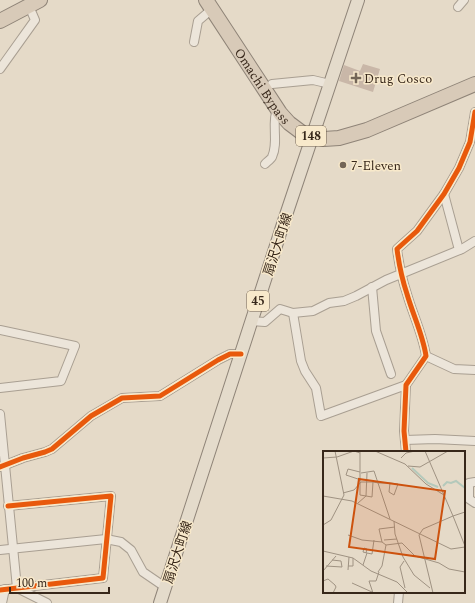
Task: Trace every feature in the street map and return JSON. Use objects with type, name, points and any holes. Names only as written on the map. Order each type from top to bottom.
[{"type":"highway","points":[[0,21],[34,3]]},
{"type":"highway","name":"Omachi Bypass","points":[[212,3],[272,84],[292,114],[314,133],[330,139],[354,135],[475,84]]},
{"type":"highway","name":"Omachi Bypass","points":[[212,3],[277,108],[289,123],[305,135],[349,128],[475,76]]},
{"type":"main road","name":"扇沢大町線","points":[[160,603],[358,0]]},
{"type":"street","points":[[458,7],[464,0]]},
{"type":"street","points":[[0,69],[35,20],[34,3]]},
{"type":"street","points":[[194,42],[198,21],[212,3]]},
{"type":"street","points":[[272,84],[313,80],[330,84]]},
{"type":"street","points":[[265,164],[272,157],[276,136],[274,115],[277,108]]},
{"type":"street","points":[[406,451],[406,385],[426,356],[424,343],[400,274],[397,249],[417,231],[444,194],[470,142],[475,112]]},
{"type":"street","points":[[444,194],[459,250]]},
{"type":"street","points":[[252,321],[265,322],[280,309],[293,313],[314,311],[329,303],[344,301],[400,274],[459,250],[475,241]]},
{"type":"street","points":[[372,287],[376,331],[391,374]]},
{"type":"street","points":[[293,313],[301,361],[305,371],[316,388],[321,416],[406,385]]},
{"type":"street","points":[[0,330],[75,346],[61,381],[0,388]]},
{"type":"street","points":[[3,466],[22,458],[52,449],[91,416],[122,398],[160,396],[218,360],[230,354],[241,354]]},
{"type":"street","points":[[426,356],[454,369],[475,370]]},
{"type":"street","points":[[0,414],[3,466],[17,588]]},
{"type":"street","points":[[405,440],[435,439],[475,441]]},
{"type":"street","points":[[475,482],[469,483],[470,499],[475,503]]},
{"type":"street","points":[[2,603],[2,589],[103,578],[111,496],[8,506]]},
{"type":"street","points":[[0,550],[106,539],[121,542],[131,550],[143,572],[165,587]]},
{"type":"street","points":[[17,588],[47,603]]},
{"type":"street","points":[[398,603],[399,593]]},
{"type":"building","points":[[363,64],[380,69],[373,92],[339,81],[344,65],[360,71]]},
{"type":"cycle path","points":[[406,451],[404,431],[406,385],[426,356],[425,348],[409,302],[397,249],[417,231],[444,194],[459,168],[470,142],[475,112]]},
{"type":"cycle path","points":[[0,467],[52,449],[91,416],[122,398],[160,396],[218,360],[230,354],[241,354]]},
{"type":"cycle path","points":[[0,590],[103,578],[111,496],[8,506]]},
{"type":"place","name":"Drug Cosco","points":[[356,78]]},
{"type":"place","name":"7-Eleven","points":[[343,165]]}]
